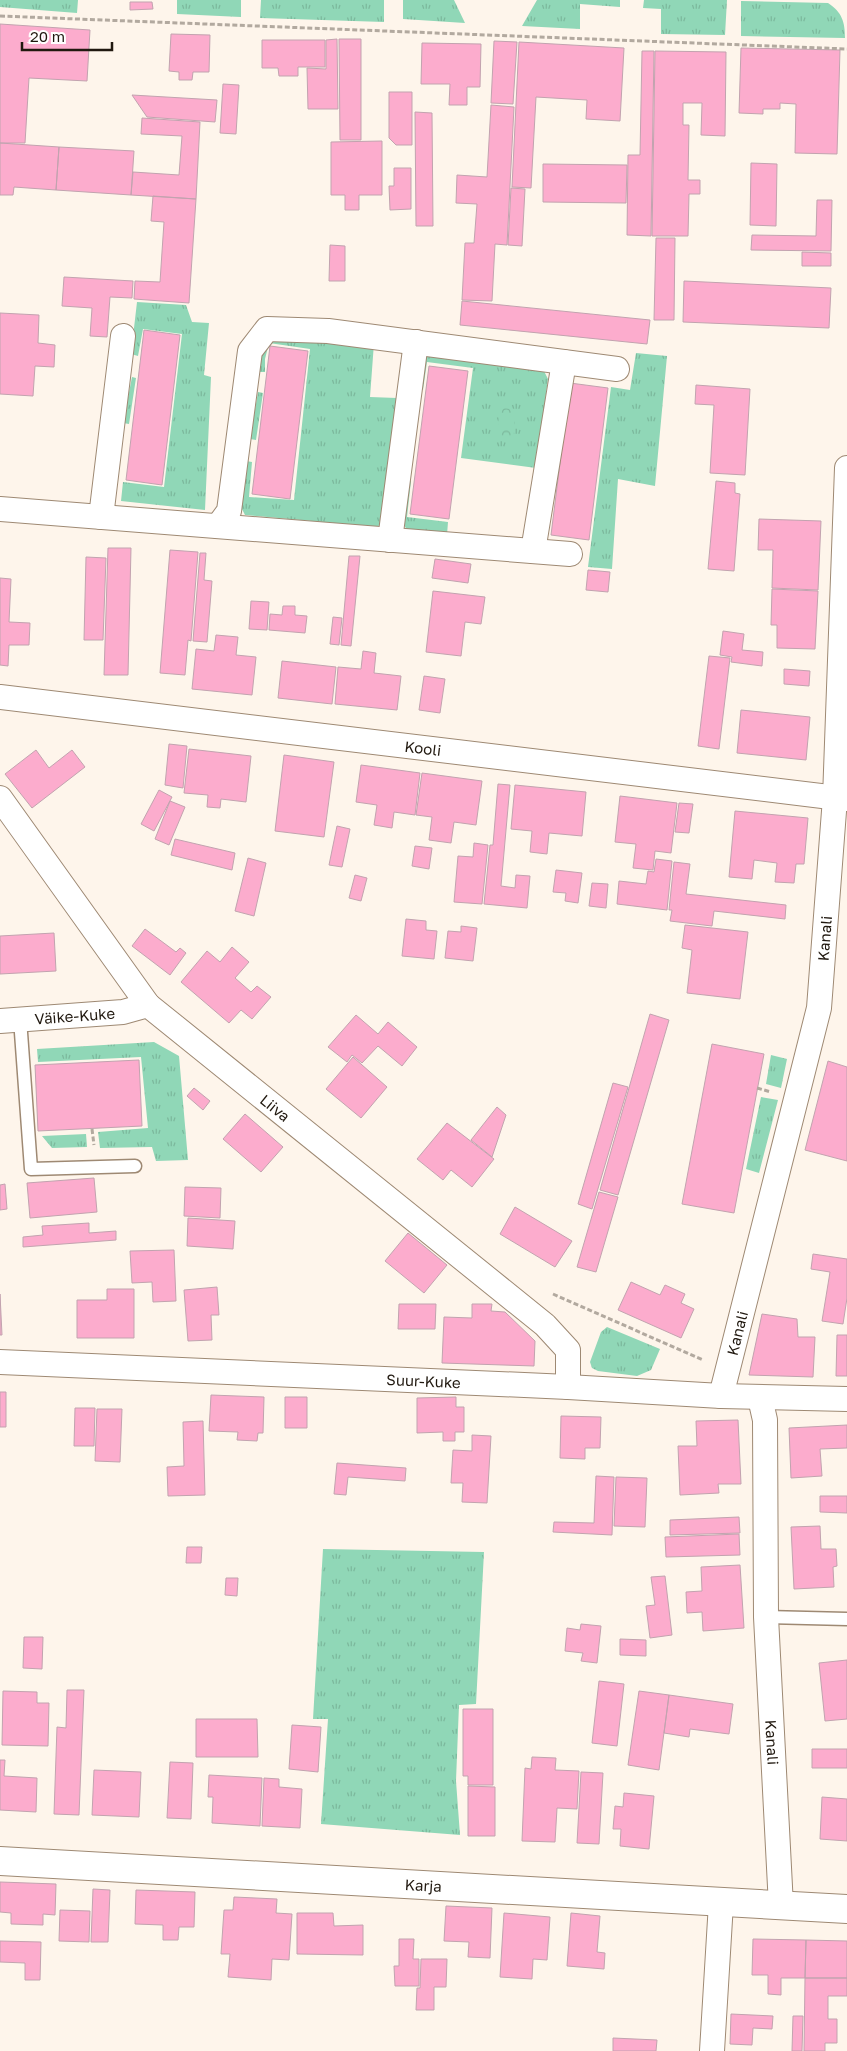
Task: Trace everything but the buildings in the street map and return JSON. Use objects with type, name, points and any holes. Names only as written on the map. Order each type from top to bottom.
[{"type":"street","points":[[218,526],[229,511],[250,351],[267,330],[328,331],[617,369]]},
{"type":"street","points":[[101,517],[123,336]]},
{"type":"street","points":[[390,540],[416,342]]},
{"type":"street","points":[[533,551],[564,362]]},
{"type":"street","name":"Kanali","points":[[721,1396],[819,1008],[841,799],[847,468]]},
{"type":"street","points":[[0,509],[570,554]]},
{"type":"street","name":"Kooli","points":[[0,697],[841,799]]},
{"type":"street","name":"Liiva","points":[[0,798],[148,1005],[545,1325],[568,1350],[568,1387]]},
{"type":"street","name":"Väike-Kuke","points":[[10,1020],[123,1012],[148,1005]]},
{"type":"street","name":"Suur-Kuke","points":[[0,1362],[568,1387],[760,1398],[847,1399]]},
{"type":"street","name":"Kanali","points":[[760,1398],[765,1420],[766,1617],[781,1906]]},
{"type":"street","name":"Karja","points":[[0,1861],[236,1876],[418,1883],[847,1909]]},
{"type":"street","points":[[712,2051],[721,1902]]},
{"type":"lane","points":[[10,1020],[31,1169],[135,1166]]},
{"type":"lane","points":[[766,1617],[847,1619]]},
{"type":"path","points":[[0,16],[847,49]]},
{"type":"path","points":[[550,1293],[728,1371]]},
{"type":"green space","points":[[0,0],[78,0],[77,13],[0,7]]},
{"type":"green space","points":[[177,0],[241,0],[241,17],[177,14]]},
{"type":"green space","points":[[261,0],[384,0],[384,22],[260,18]]},
{"type":"green space","points":[[403,0],[454,0],[465,23],[403,19]]},
{"type":"green space","points":[[537,0],[620,0],[620,7],[580,4],[580,29],[522,26]]},
{"type":"green space","points":[[644,0],[727,0],[725,35],[661,34],[661,9],[643,8]]},
{"type":"green space","points":[[741,1],[828,3],[837,10],[842,18],[845,38],[741,36]]},
{"type":"green space","points":[[137,302],[186,305],[192,322],[209,323],[204,375],[211,377],[205,510],[121,501],[123,482],[164,487],[182,334],[143,329],[138,356],[131,354]]},
{"type":"green space","points":[[277,335],[374,343],[370,397],[397,398],[383,518],[378,527],[245,515],[240,505],[246,461],[252,462],[249,497],[294,500],[310,349],[269,343],[265,359],[265,372],[258,372],[261,348]]},
{"type":"green space","points":[[430,349],[542,367],[548,379],[536,468],[461,458],[473,368],[427,362],[423,390],[416,388],[420,363]]},
{"type":"green space","points":[[636,353],[667,356],[655,486],[618,479],[612,569],[588,567],[611,387],[630,390]]},
{"type":"green space","points":[[132,377],[136,378],[129,424],[123,423]]},
{"type":"green space","points":[[258,392],[263,393],[256,440],[250,439]]},
{"type":"green space","points":[[500,408],[516,409],[513,443],[496,440]]},
{"type":"green space","points":[[405,479],[411,481],[407,517],[448,522],[447,535],[407,530],[400,518]]},
{"type":"green space","points":[[154,1042],[179,1056],[188,1160],[156,1161],[152,1147],[100,1148],[98,1132],[148,1128],[141,1057],[38,1062],[37,1049]]},
{"type":"green space","points":[[771,1055],[787,1059],[781,1088],[766,1084]]},
{"type":"green space","points":[[761,1097],[778,1100],[759,1173],[746,1169]]},
{"type":"green space","points":[[86,1134],[87,1147],[52,1148],[42,1136]]},
{"type":"green space","points":[[607,1327],[660,1349],[651,1370],[637,1376],[598,1371],[592,1368],[590,1362],[601,1332]]},
{"type":"green space","points":[[323,1549],[484,1552],[476,1704],[459,1705],[456,1781],[460,1835],[321,1824],[328,1719],[313,1719]]}]
